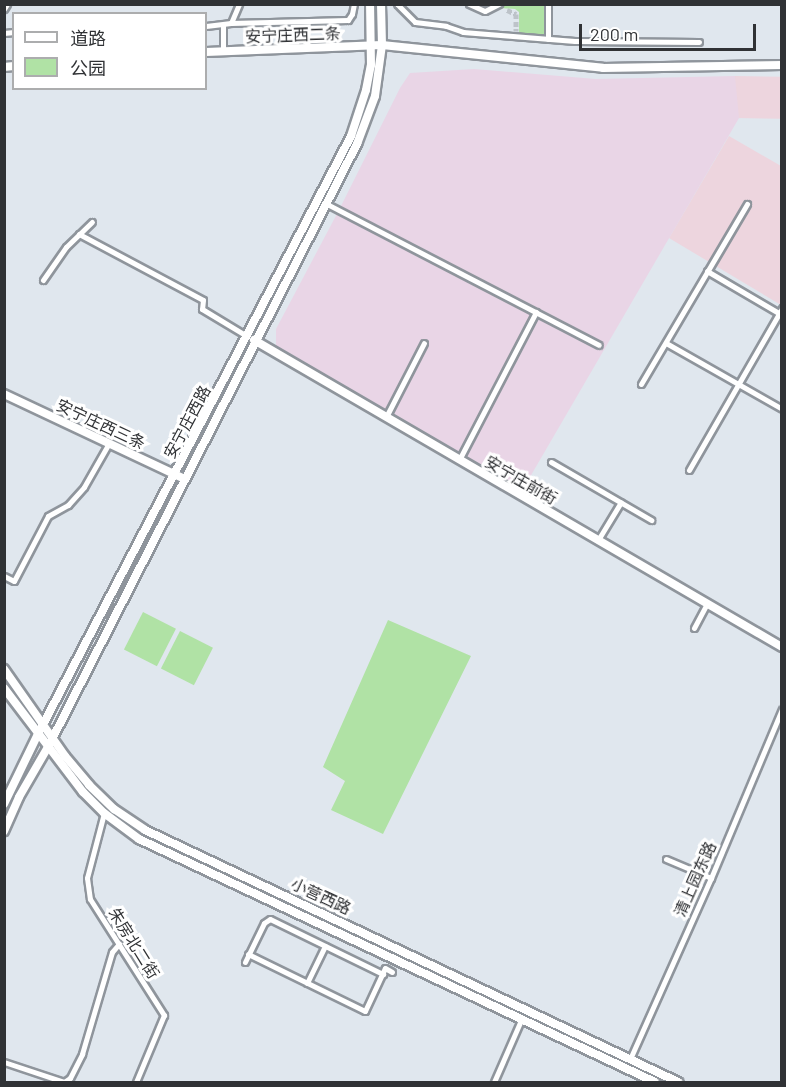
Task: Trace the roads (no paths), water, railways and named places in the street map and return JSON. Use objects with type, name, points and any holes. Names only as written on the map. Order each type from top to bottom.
[{"type":"main road","name":"安宁庄西路","points":[[4,804],[43,724],[351,136],[366,90],[372,45],[370,4]]},
{"type":"main road","name":"安宁庄西路","points":[[4,831],[19,797],[48,747],[370,116],[382,45],[381,4]]},
{"type":"main road","name":"安宁庄西二条","points":[[207,52],[382,45],[603,68],[782,65]]},
{"type":"main road","name":"安宁庄前街","points":[[247,336],[782,647]]},
{"type":"main road","name":"安宁庄西三条","points":[[4,394],[185,479]]},
{"type":"main road","name":"小营西路","points":[[4,669],[52,737],[89,784],[114,809],[145,830],[678,1083]]},
{"type":"main road","name":"小营西路","points":[[4,688],[83,792],[104,813],[139,838],[655,1083]]},
{"type":"street","points":[[4,9],[7,4]]},
{"type":"street","points":[[231,23],[239,4]]},
{"type":"street","points":[[207,26],[223,26],[231,23],[348,20],[354,4]]},
{"type":"street","points":[[397,4],[415,22],[446,26],[463,32],[516,34],[548,39],[699,42]]},
{"type":"street","points":[[470,5],[485,11],[499,4]]},
{"type":"street","points":[[548,4],[548,39]]},
{"type":"street","points":[[223,26],[223,51]]},
{"type":"street","points":[[4,58],[5,67]]},
{"type":"street","points":[[327,204],[599,345]]},
{"type":"street","points":[[641,384],[747,204]]},
{"type":"street","points":[[43,280],[66,247],[92,222]]},
{"type":"street","points":[[79,234],[203,300],[202,309],[247,336]]},
{"type":"street","points":[[689,470],[780,312],[707,271]]},
{"type":"street","points":[[459,460],[536,312]]},
{"type":"street","points":[[386,417],[424,343]]},
{"type":"street","points":[[666,344],[782,409]]},
{"type":"street","points":[[4,576],[14,581],[48,516],[68,505],[84,487],[109,443]]},
{"type":"street","points":[[551,462],[651,520]]},
{"type":"street","points":[[598,540],[621,502]]},
{"type":"street","points":[[694,628],[707,604]]},
{"type":"street","name":"清上园东路","points":[[630,1059],[711,878],[782,709]]},
{"type":"street","name":"朱房北二街","points":[[104,813],[87,878],[90,899],[164,1015],[136,1083]]},
{"type":"street","points":[[666,859],[711,878]]},
{"type":"street","points":[[245,962],[264,923],[270,920],[383,974]]},
{"type":"street","points":[[4,1062],[64,1082],[70,1078],[81,1054],[112,952],[119,944]]},
{"type":"street","points":[[307,983],[325,946]]},
{"type":"street","points":[[248,954],[365,1011],[385,968],[392,972]]},
{"type":"street","points":[[494,1083],[522,1018]]},
{"type":"tunnel","points":[[507,10],[516,14],[516,31]]}]
